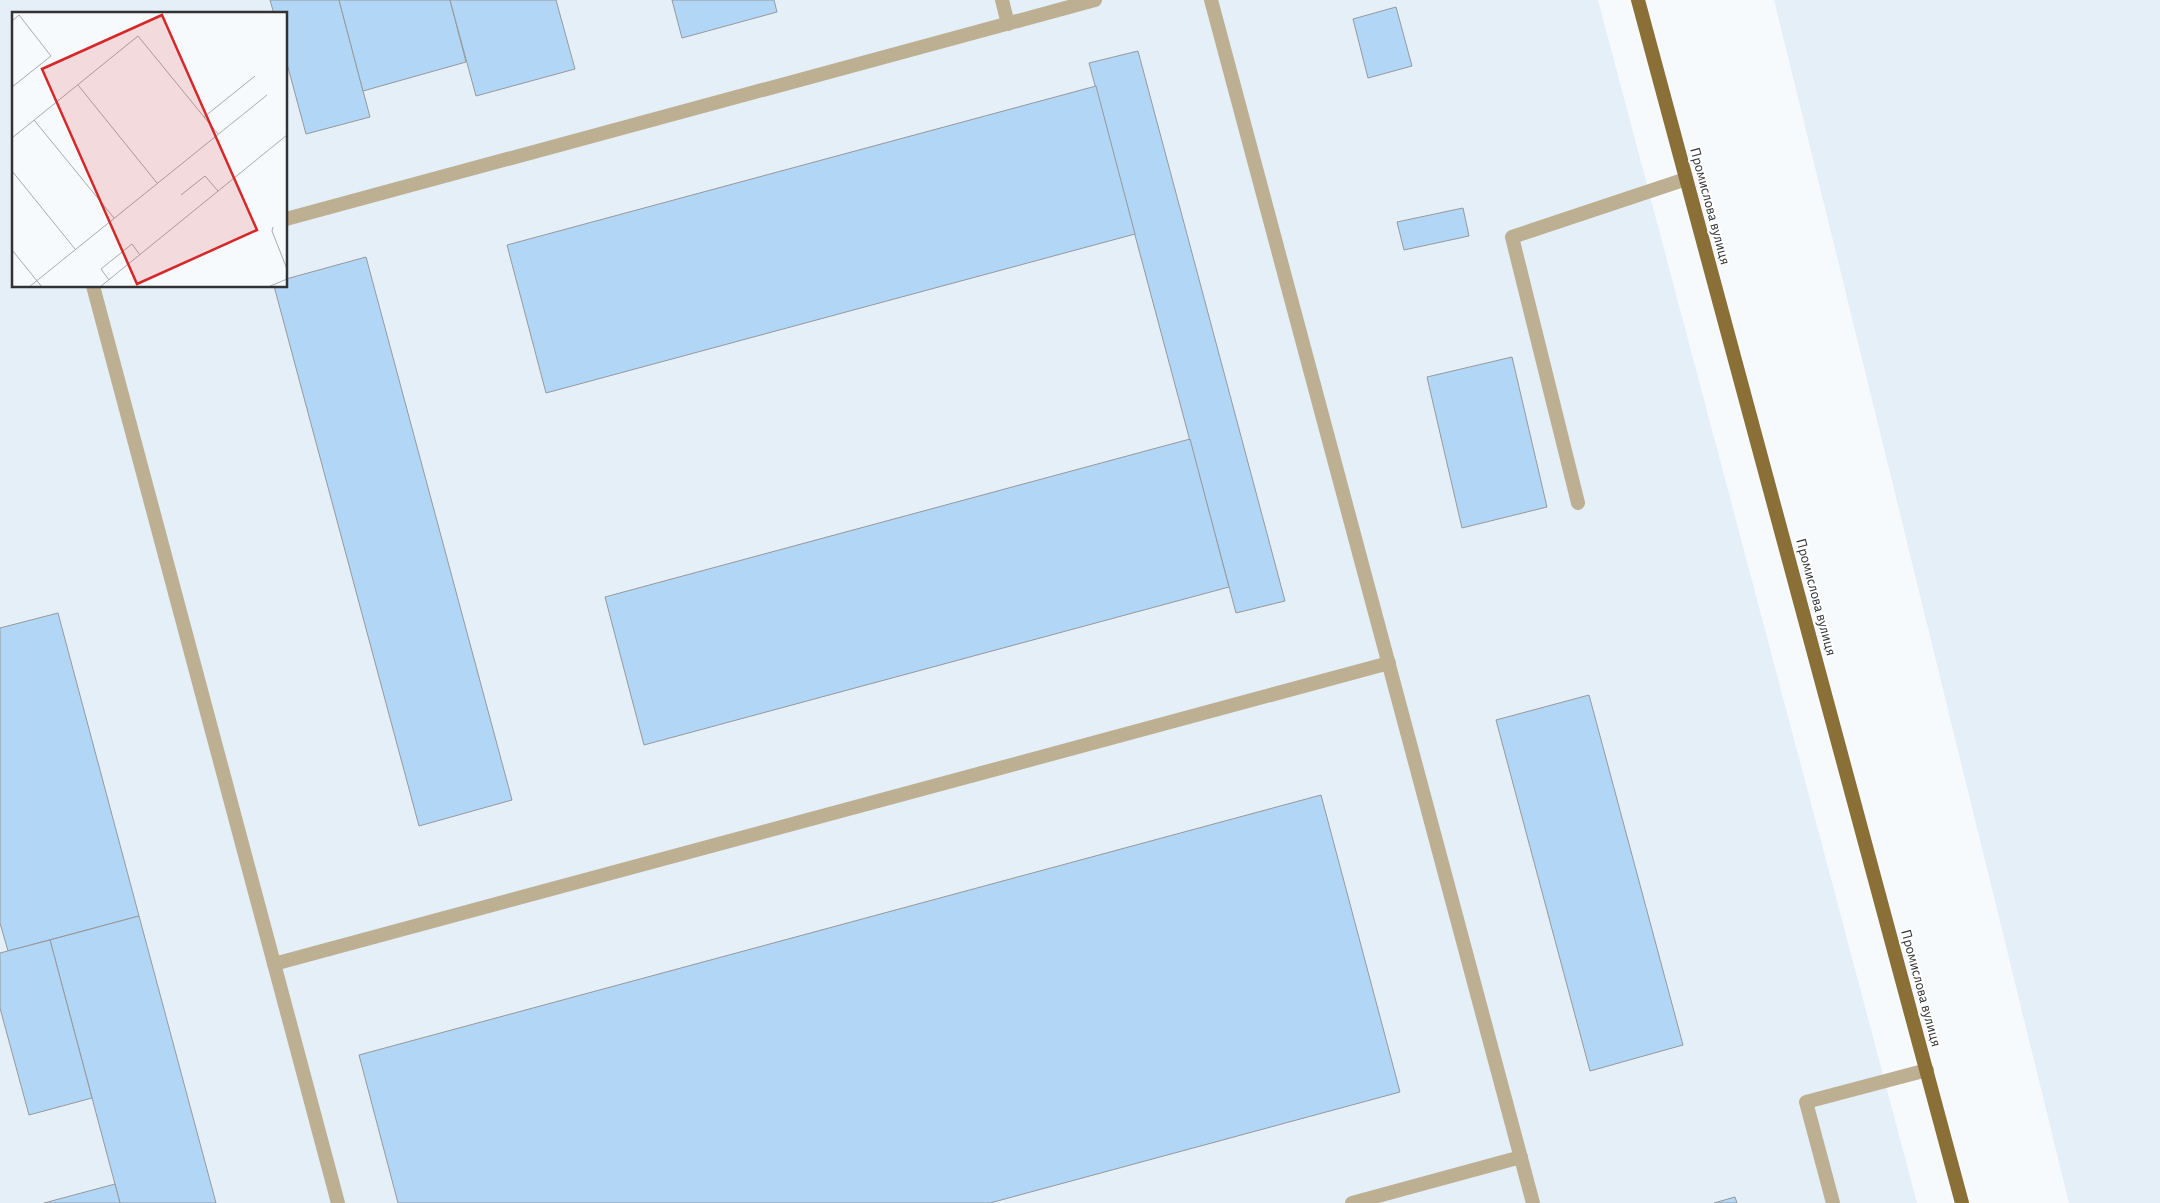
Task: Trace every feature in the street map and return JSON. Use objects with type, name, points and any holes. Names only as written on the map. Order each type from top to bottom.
[{"type":"main road","name":"Промислова вулиця","points":[[1638,0],[1962,1203]]},
{"type":"lane","points":[[1002,0],[1008,24]]},
{"type":"lane","points":[[288,218],[1095,0]]},
{"type":"lane","points":[[1211,0],[1533,1203]]},
{"type":"lane","points":[[1578,503],[1512,237],[1686,179]]},
{"type":"lane","points":[[94,288],[338,1203]]},
{"type":"lane","points":[[274,964],[1389,663]]},
{"type":"lane","points":[[1833,1203],[1806,1102],[1926,1070]]},
{"type":"lane","points":[[1352,1203],[1521,1157]]},
{"type":"shaded area","points":[[0,0],[1598,0],[1917,1203],[0,1203]]},
{"type":"shaded area","points":[[1774,0],[2160,0],[2160,1203],[2069,1203]]},
{"type":"building","points":[[270,0],[339,0],[370,117],[306,134],[288,67],[288,12],[273,12]]},
{"type":"building","points":[[339,0],[450,0],[466,62],[363,91]]},
{"type":"building","points":[[450,0],[556,0],[575,69],[476,96]]},
{"type":"building","points":[[672,0],[774,0],[777,12],[682,38]]},
{"type":"building","points":[[1396,7],[1412,66],[1368,78],[1353,19]]},
{"type":"building","points":[[1138,51],[1285,601],[1236,613],[1089,63]]},
{"type":"building","points":[[1096,86],[1135,234],[546,393],[507,245]]},
{"type":"building","points":[[1463,208],[1469,236],[1404,250],[1397,222]]},
{"type":"building","points":[[366,257],[512,800],[419,826],[275,288],[288,288],[288,278]]},
{"type":"building","points":[[1512,357],[1547,507],[1462,528],[1427,377]]},
{"type":"building","points":[[1190,439],[1229,587],[644,745],[605,597]]},
{"type":"building","points":[[58,613],[139,916],[8,951],[0,923],[0,628]]},
{"type":"building","points":[[1589,695],[1683,1045],[1590,1071],[1496,720]]},
{"type":"building","points":[[1321,795],[1400,1092],[990,1203],[398,1203],[359,1055]]},
{"type":"building","points":[[139,916],[216,1203],[120,1203],[50,940]]},
{"type":"building","points":[[50,940],[92,1098],[29,1115],[0,1008],[0,953]]},
{"type":"building","points":[[115,1184],[120,1203],[44,1203]]},
{"type":"building","points":[[1735,1197],[1737,1203],[1714,1203]]}]
